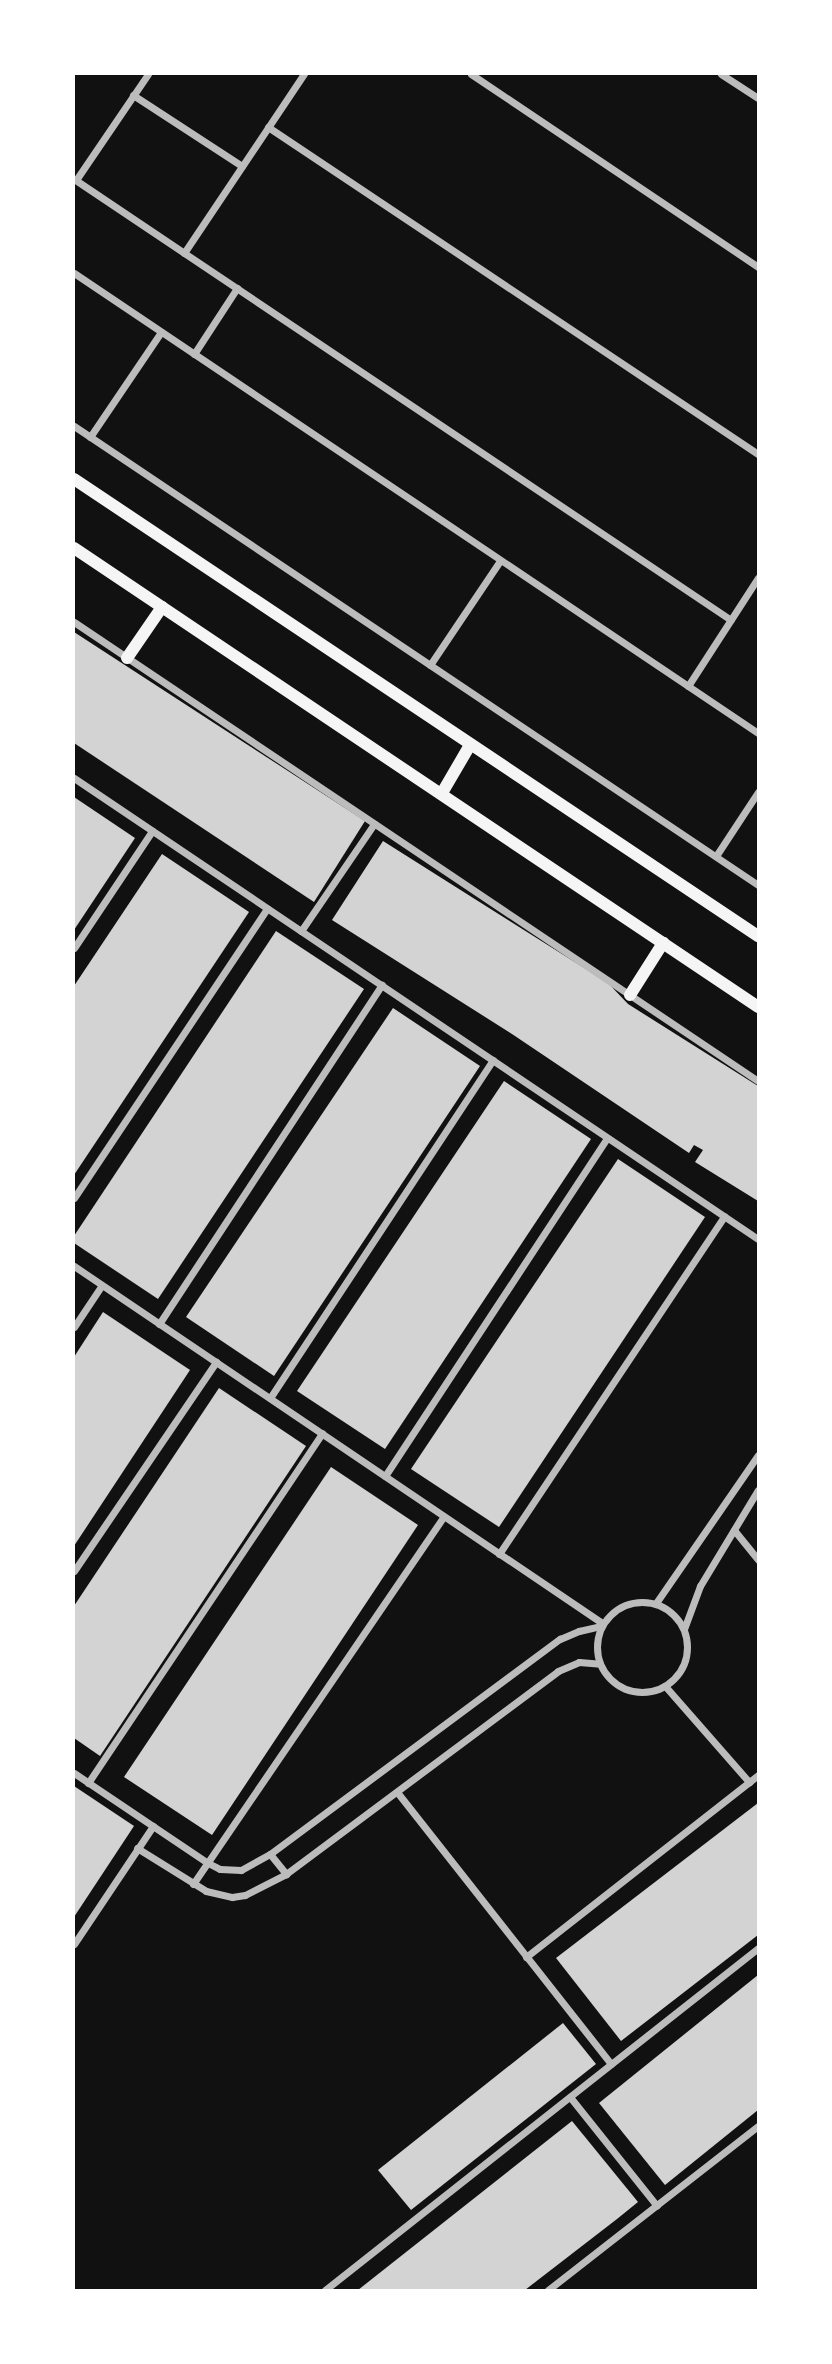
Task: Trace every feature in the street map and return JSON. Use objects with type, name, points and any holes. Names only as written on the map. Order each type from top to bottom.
[{"type":"main road","points":[[74,479],[758,936]]},
{"type":"main road","points":[[74,548],[758,1007]]},
{"type":"main road","points":[[127,658],[162,607]]},
{"type":"main road","points":[[442,793],[470,745]]},
{"type":"main road","points":[[630,995],[663,943]]},
{"type":"street","points":[[148,74],[75,180],[731,620]]},
{"type":"street","points":[[184,253],[304,74]]},
{"type":"street","points":[[471,74],[758,267]]},
{"type":"street","points":[[721,74],[758,98]]},
{"type":"street","points":[[133,95],[242,166]]},
{"type":"street","points":[[268,127],[758,454]]},
{"type":"street","points":[[74,273],[758,733]]},
{"type":"street","points":[[194,354],[237,288]]},
{"type":"street","points":[[90,437],[161,332]]},
{"type":"street","points":[[74,426],[758,885]]},
{"type":"street","points":[[430,665],[500,561]]},
{"type":"street","points":[[688,686],[758,578]]},
{"type":"street","points":[[74,622],[758,1081]]},
{"type":"street","points":[[74,778],[758,1239]]},
{"type":"street","points":[[716,856],[758,792]]},
{"type":"street","points":[[301,931],[374,824]]},
{"type":"street","points":[[74,948],[152,831]]},
{"type":"street","points":[[74,1198],[267,909]]},
{"type":"street","points":[[159,1324],[382,985]]},
{"type":"street","points":[[270,1398],[493,1060]]},
{"type":"street","points":[[385,1476],[607,1138]]},
{"type":"street","points":[[499,1553],[724,1216]]},
{"type":"street","points":[[74,1266],[602,1625]]},
{"type":"street","points":[[74,1327],[102,1285]]},
{"type":"street","points":[[74,1571],[216,1362]]},
{"type":"street","points":[[88,1783],[322,1433]]},
{"type":"street","points":[[656,1604],[758,1455]]},
{"type":"street","points":[[602,1625],[596,1651],[600,1664],[616,1684],[628,1690],[653,1691],[676,1678],[687,1655],[684,1629],[700,1586],[758,1490]]},
{"type":"street","points":[[194,1884],[444,1516]]},
{"type":"street","points":[[734,1530],[758,1560]]},
{"type":"street","points":[[74,1773],[208,1863],[220,1869],[241,1870],[270,1854],[560,1639],[602,1625],[620,1606],[632,1602],[656,1604],[668,1609],[684,1629]]},
{"type":"street","points":[[137,1848],[194,1884],[219,1895],[232,1897],[259,1889],[286,1874],[558,1671],[579,1662],[600,1664]]},
{"type":"street","points":[[666,1686],[750,1782]]},
{"type":"street","points":[[526,1957],[758,1775]]},
{"type":"street","points":[[397,1792],[611,2064]]},
{"type":"street","points":[[74,1944],[153,1826]]},
{"type":"street","points":[[270,1854],[286,1874]]},
{"type":"street","points":[[324,2291],[758,1948]]},
{"type":"street","points":[[570,2097],[657,2206]]},
{"type":"street","points":[[548,2291],[758,2126]]},
{"type":"building","points":[[74,632],[365,821],[314,902],[74,743]]},
{"type":"building","points":[[74,797],[135,838],[74,930]]},
{"type":"building","points":[[383,841],[608,983],[628,1004],[758,1086],[758,1201],[695,1162],[703,1150],[694,1145],[689,1153],[512,1034],[332,920]]},
{"type":"building","points":[[162,854],[249,912],[74,1175],[74,986]]},
{"type":"building","points":[[276,931],[364,989],[158,1299],[74,1243],[74,1236]]},
{"type":"building","points":[[393,1008],[480,1066],[274,1376],[186,1317]]},
{"type":"building","points":[[504,1081],[591,1139],[385,1449],[297,1391]]},
{"type":"building","points":[[618,1159],[705,1217],[499,1527],[411,1469]]},
{"type":"building","points":[[103,1312],[190,1370],[74,1546],[74,1357]]},
{"type":"building","points":[[219,1388],[306,1446],[100,1756],[74,1738],[74,1606]]},
{"type":"building","points":[[331,1467],[418,1525],[212,1835],[124,1777]]},
{"type":"building","points":[[74,1786],[134,1826],[74,1917]]},
{"type":"building","points":[[758,1803],[758,1935],[621,2041],[556,1958]]},
{"type":"building","points":[[758,1975],[758,2110],[665,2185],[599,2103]]},
{"type":"building","points":[[563,2023],[596,2064],[411,2210],[378,2170]]},
{"type":"building","points":[[572,2121],[638,2202],[617,2219],[525,2290],[358,2290]]}]
